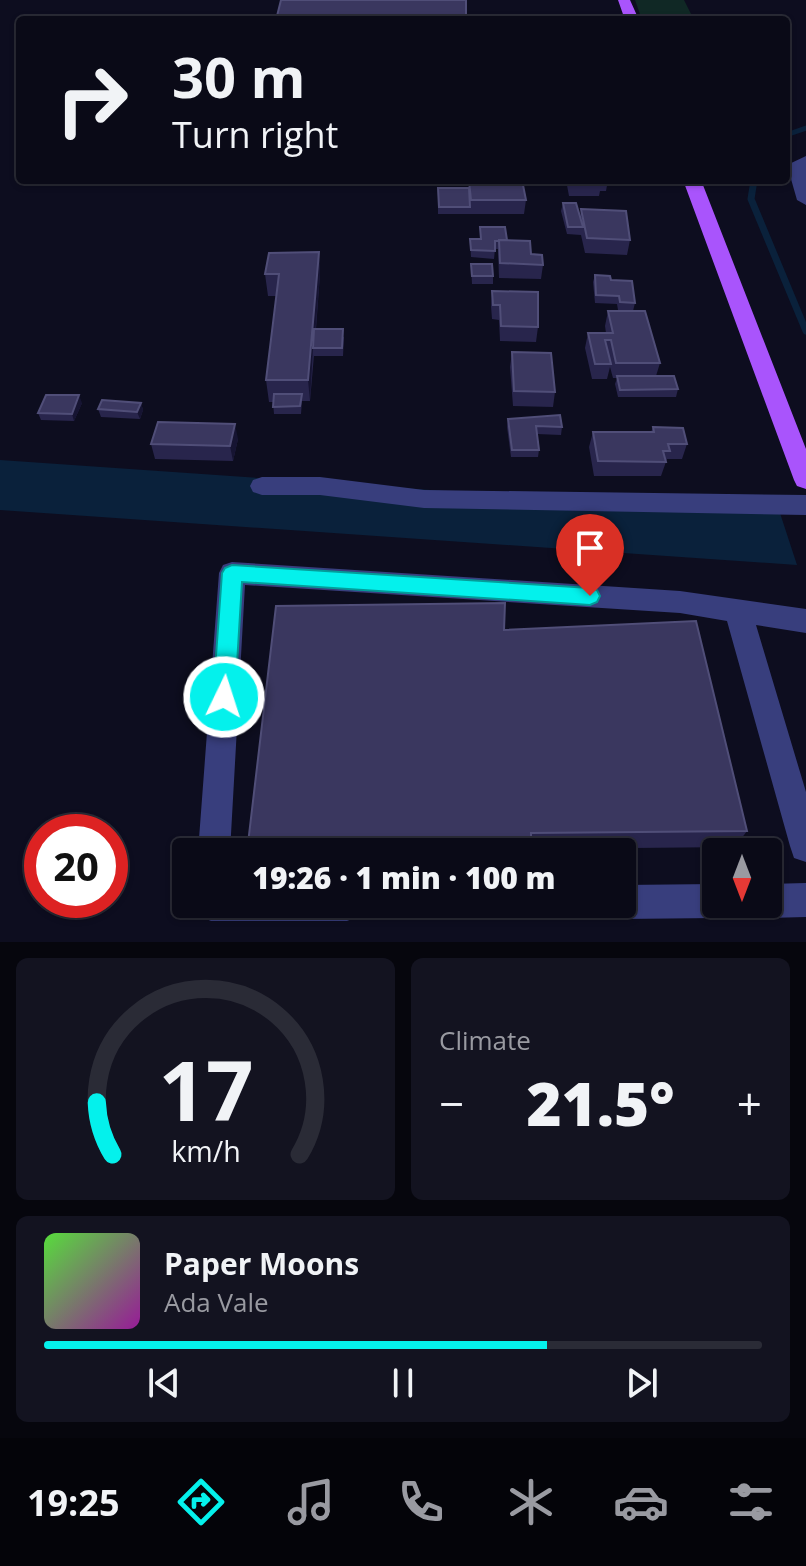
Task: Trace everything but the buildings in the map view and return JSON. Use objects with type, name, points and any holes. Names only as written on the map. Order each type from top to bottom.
[{"type":"main road","points":[[694,184],[806,480]]},
{"type":"lane","points":[[806,161],[795,165],[806,200]]},
{"type":"lane","points":[[262,486],[320,486],[424,499],[806,505]]},
{"type":"lane","points":[[215,838],[232,573],[680,602],[806,621]]},
{"type":"lane","points":[[738,611],[806,846]]},
{"type":"lane","points":[[782,901],[806,900]]},
{"type":"lane","points":[[636,902],[702,901]]},
{"type":"green space","points":[[635,0],[684,0],[692,16],[641,16]]},
{"type":"water","points":[[0,460],[661,506],[779,510],[797,565],[0,510]]},
{"type":"waterway","points":[[790,134],[806,128]]},
{"type":"waterway","points":[[753,184],[751,199],[806,331]]},
{"type":"route","points":[[224,697],[232,573],[590,596]]}]
